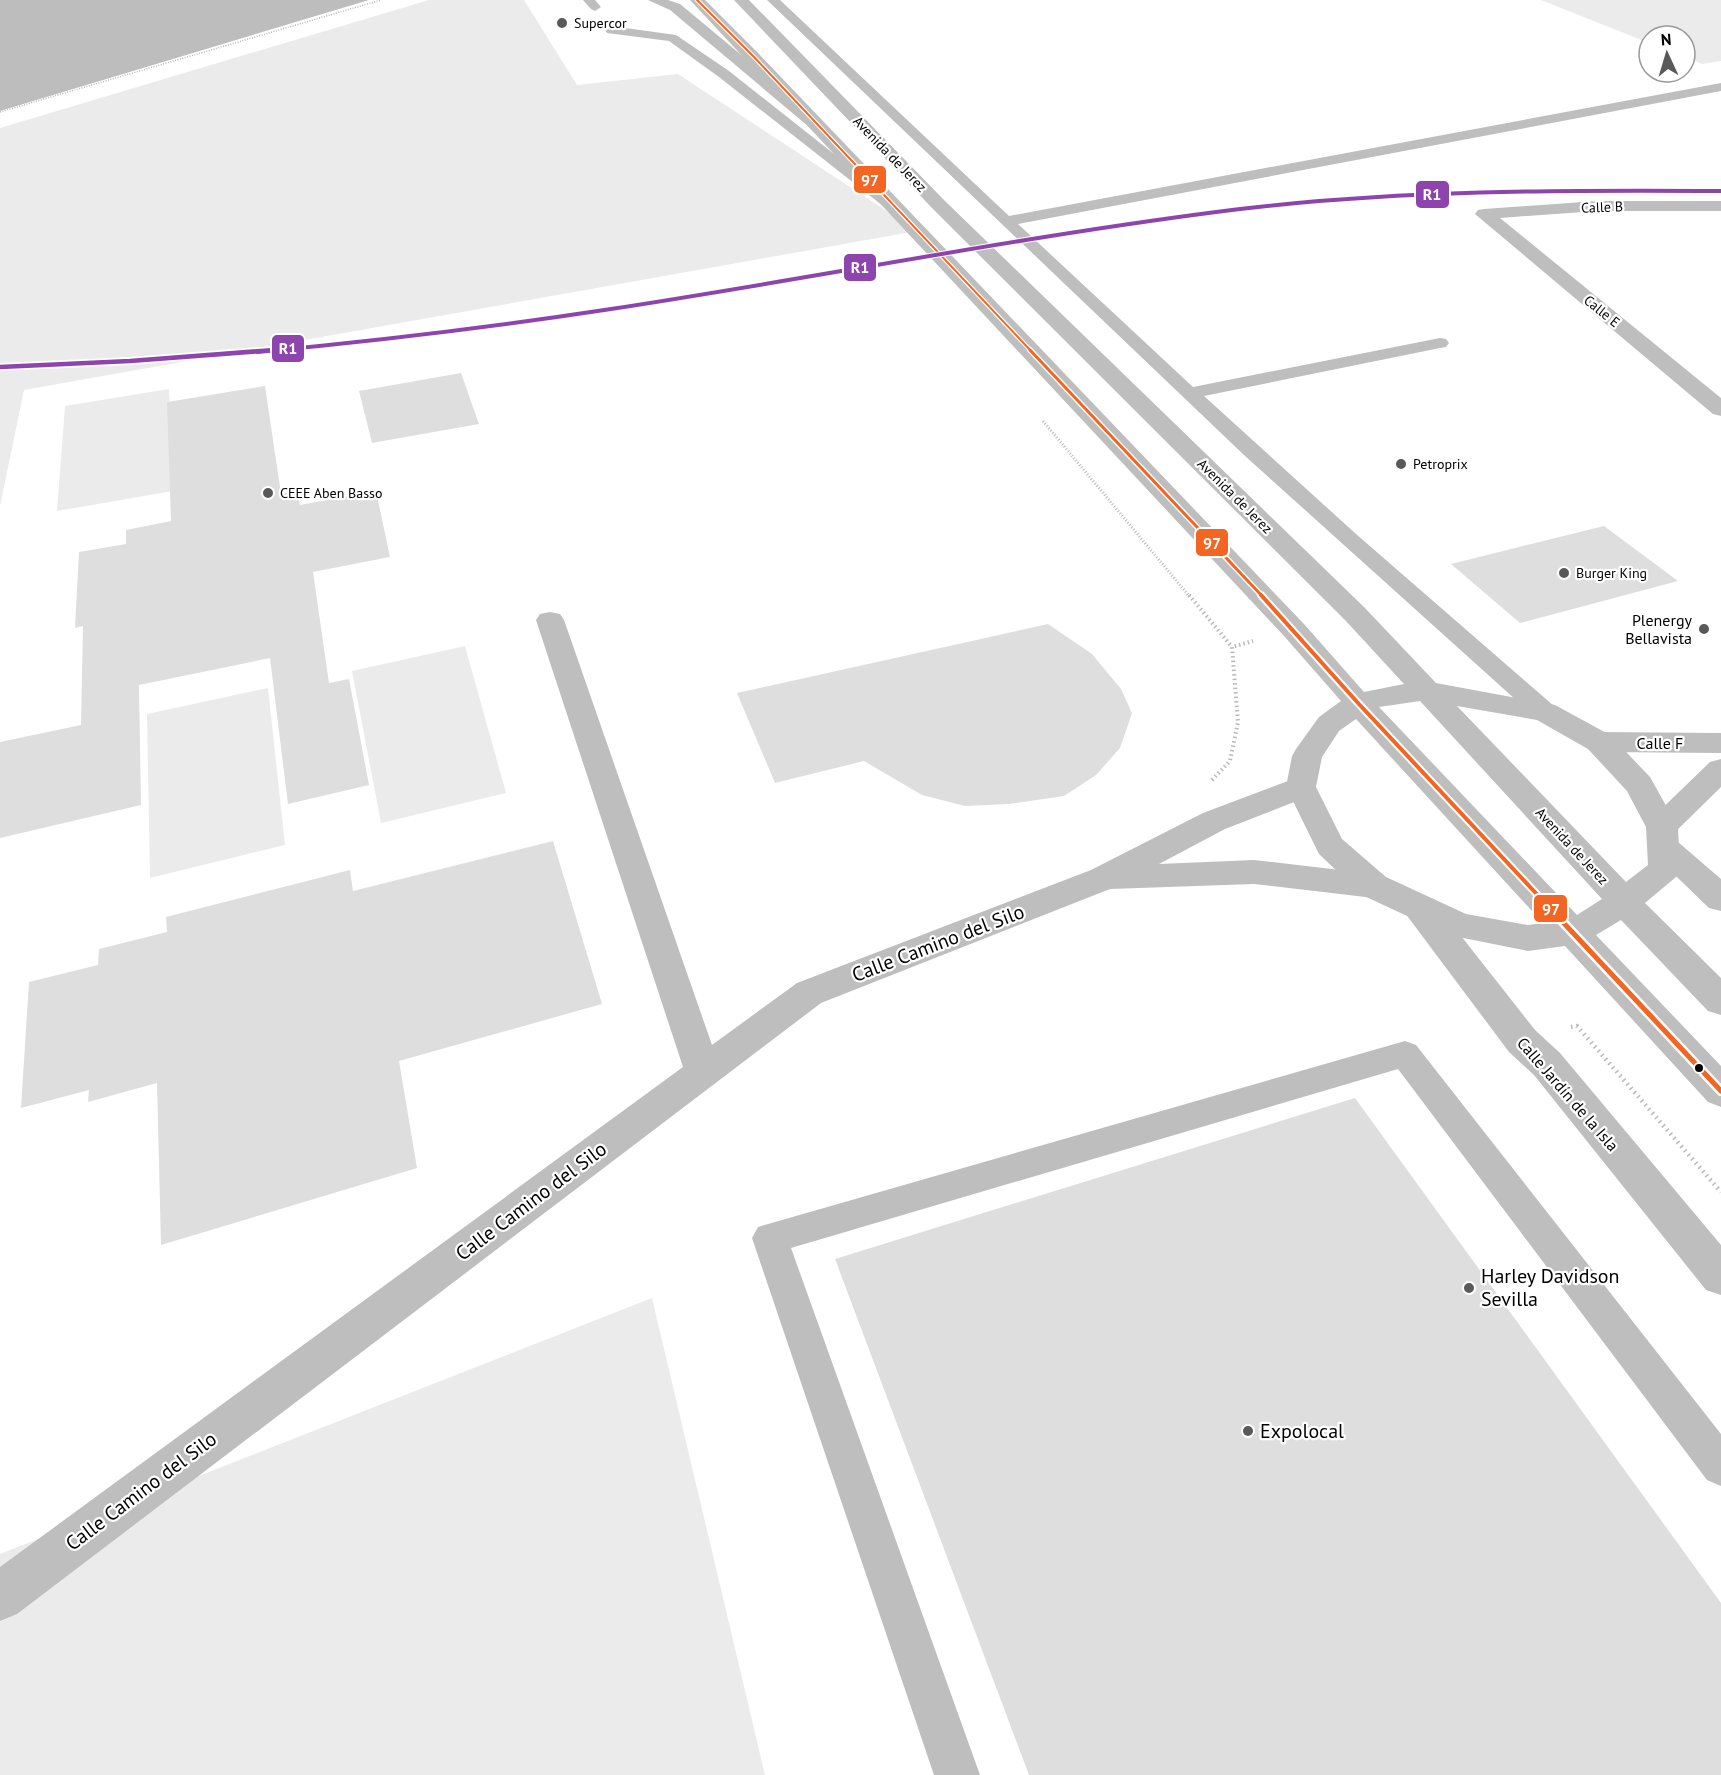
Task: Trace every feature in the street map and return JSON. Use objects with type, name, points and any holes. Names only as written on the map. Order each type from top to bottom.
[{"type":"main road","points":[[655,0],[675,7],[821,129]]},
{"type":"main road","name":"Avenida de Jerez","points":[[697,0],[754,57],[1286,622],[1358,703],[1575,932],[1721,1091]]},
{"type":"main road","name":"Avenida de Jerez","points":[[741,0],[939,205],[1346,606],[1624,902],[1721,1001]]},
{"type":"main road","name":"Calle B","points":[[1484,214],[1596,206],[1720,207]]},
{"type":"main road","name":"Calle E","points":[[1484,214],[1721,409]]},
{"type":"main road","points":[[550,620],[703,1072]]},
{"type":"main road","points":[[1721,769],[1663,836],[1664,869],[1624,902],[1575,932],[1528,938],[1460,926],[1374,886],[1330,846],[1301,787],[1307,756],[1329,724],[1358,703],[1401,693],[1427,691],[1545,712],[1599,742],[1639,785],[1663,836],[1721,899]]},
{"type":"main road","name":"Calle F","points":[[1599,742],[1721,743]]},
{"type":"main road","points":[[1103,879],[1214,821],[1301,787]]},
{"type":"main road","points":[[1103,879],[1254,872],[1374,886]]},
{"type":"main road","name":"Calle Camino del Silo","points":[[0,1597],[809,993],[1103,879]]},
{"type":"main road","name":"Calle Jardín de la Isla","points":[[1420,908],[1522,1041],[1547,1064],[1721,1276]]},
{"type":"lane","name":"Avenida de Jerez","points":[[773,0],[1006,221],[1413,599],[1545,712]]},
{"type":"lane","points":[[611,30],[672,38],[724,74],[898,211]]},
{"type":"lane","points":[[1006,221],[1721,87]]},
{"type":"lane","points":[[1191,393],[1440,343]]},
{"type":"lane","points":[[957,1775],[770,1238],[1405,1054],[1721,1466]]},
{"type":"path","points":[[362,6],[370,0]]},
{"type":"path","points":[[0,112],[381,0]]},
{"type":"path","points":[[1042,421],[1232,647],[1238,722],[1230,761],[1208,783]]},
{"type":"path","points":[[1232,647],[1254,641]]},
{"type":"path","points":[[1577,1026],[1721,1192]]},
{"type":"shaded area","points":[[0,0],[369,0],[0,111]]},
{"type":"shaded area","points":[[429,0],[524,0],[577,85],[678,74],[917,231],[24,390],[0,506],[0,128]]},
{"type":"shaded area","points":[[1541,0],[1721,0],[1721,61],[1702,64],[1697,62],[1697,24],[1637,24],[1637,38]]},
{"type":"shaded area","points":[[169,389],[173,491],[57,511],[65,406]]},
{"type":"shaded area","points":[[465,646],[506,793],[381,823],[352,671]]},
{"type":"shaded area","points":[[268,688],[285,845],[150,878],[147,714]]},
{"type":"shaded area","points":[[652,1298],[765,1775],[0,1775],[0,1554]]},
{"type":"building","points":[[461,373],[479,424],[372,443],[359,391]]},
{"type":"building","points":[[265,386],[281,494],[298,491],[300,505],[376,491],[390,557],[313,572],[329,683],[349,679],[369,785],[288,804],[270,658],[139,685],[141,805],[0,838],[0,742],[81,725],[83,626],[75,628],[79,552],[126,544],[126,530],[171,521],[167,402]]},
{"type":"building","name":"Burger King","points":[[1604,526],[1678,581],[1520,623],[1451,564]]},
{"type":"building","points":[[1048,624],[1092,654],[1121,689],[1132,713],[1120,748],[1096,775],[1064,796],[1009,804],[965,806],[922,795],[864,761],[775,783],[737,693]]},
{"type":"building","points":[[553,841],[602,1004],[399,1061],[417,1168],[161,1245],[157,1083],[88,1102],[89,1090],[21,1108],[29,982],[98,965],[99,949],[167,932],[166,917],[350,870],[353,891]]},
{"type":"building","name":"Expolocal","points":[[1355,1098],[1721,1603],[1721,1775],[1029,1775],[835,1259]]},
{"type":"transit line","name":"97","points":[[697,0],[754,57],[1294,630],[1358,703],[1721,1091]]},
{"type":"transit line","name":"R1","points":[[0,367],[130,361],[261,351],[455,331],[611,309],[1062,234],[1243,209],[1362,198],[1482,192],[1721,191]]},
{"type":"place","name":"Supercor","points":[[562,23]]},
{"type":"place","name":"Petroprix","points":[[1401,464]]},
{"type":"place","name":"CEEE Aben Basso","points":[[268,493]]},
{"type":"place","name":"Burger King","points":[[1564,573]]},
{"type":"place","name":"Plenergy Bellavista","points":[[1704,629]]},
{"type":"place","name":"Harley Davidson Sevilla","points":[[1469,1288]]},
{"type":"place","name":"Expolocal","points":[[1248,1431]]}]
